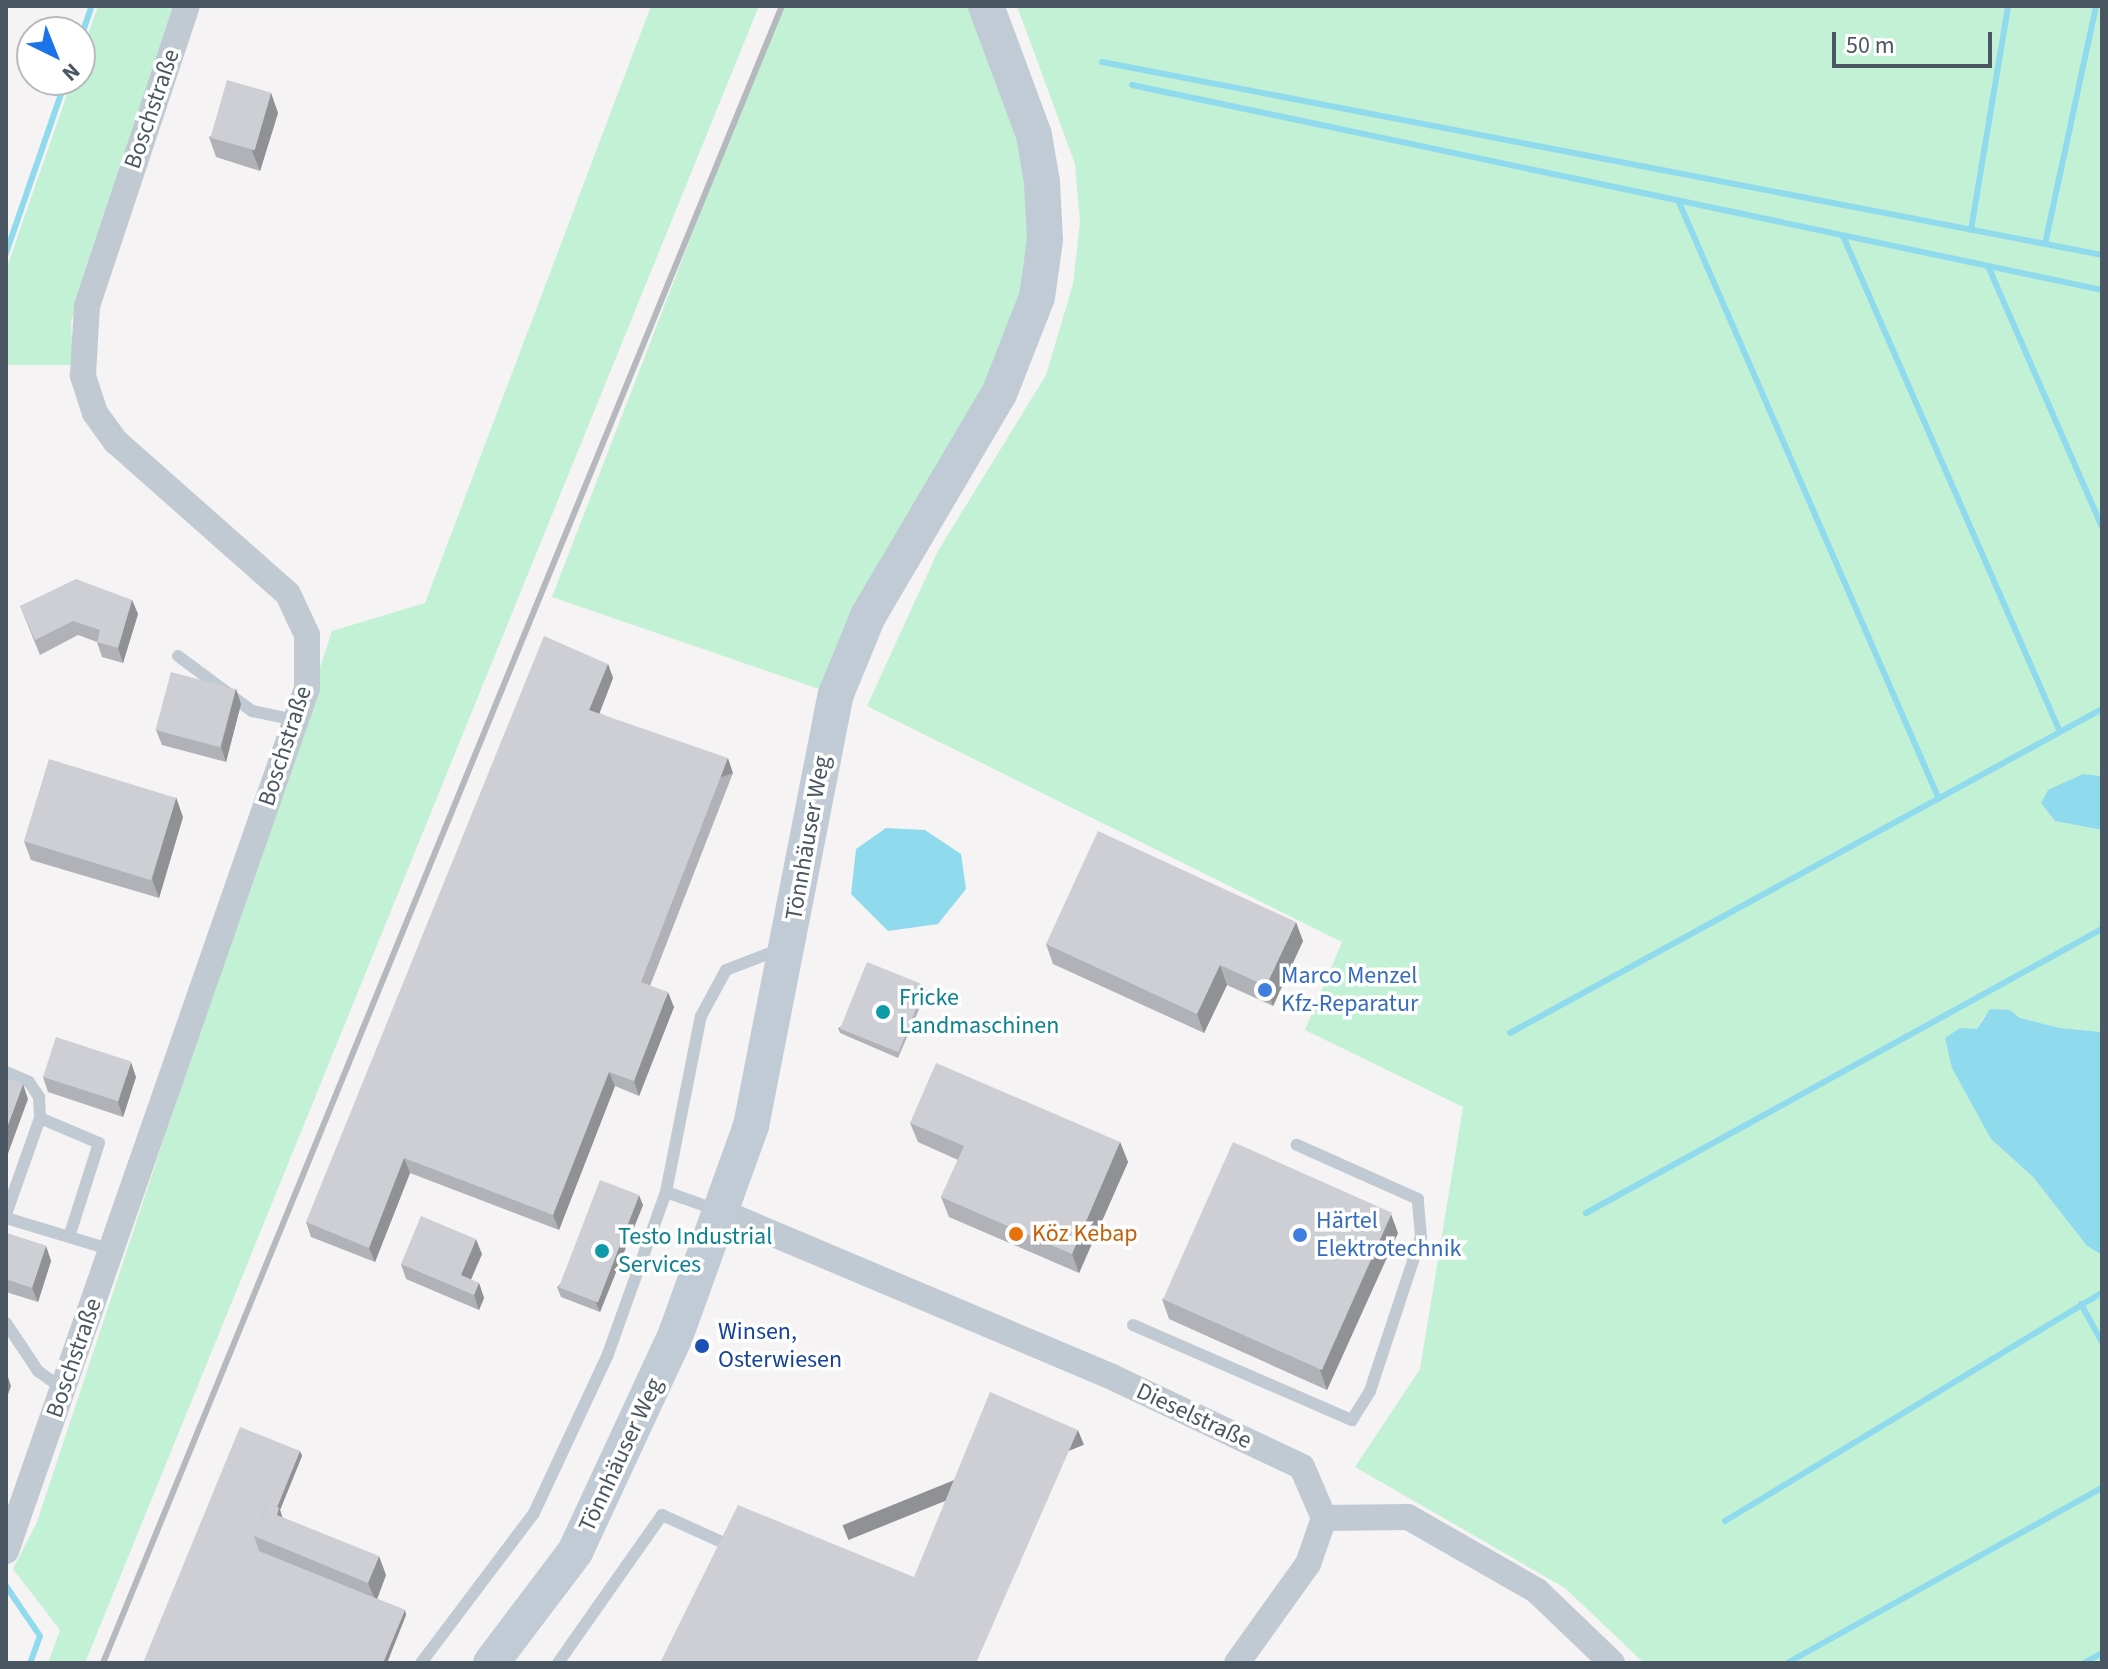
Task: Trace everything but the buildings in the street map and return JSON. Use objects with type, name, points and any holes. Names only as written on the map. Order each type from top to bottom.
[{"type":"main road","name":"Tönnhäuser Weg","points":[[491,1663],[575,1552],[624,1456],[724,1213],[751,1126],[790,946],[810,810],[836,694],[868,616],[999,394],[1037,297],[1045,240],[1042,182],[1034,135],[986,6]]},
{"type":"street","name":"Boschstraße","points":[[6,1551],[296,720],[310,659],[307,635],[288,594],[116,442],[95,413],[83,375],[87,306],[187,6]]},
{"type":"street","name":"Dieselstraße","points":[[724,1213],[1112,1377],[1302,1467],[1324,1518]]},
{"type":"street","points":[[1237,1663],[1308,1564],[1324,1518],[1408,1517],[1537,1591],[1612,1663]]},
{"type":"lane","points":[[178,656],[252,711],[296,720]]},
{"type":"lane","points":[[421,1663],[534,1513],[608,1354],[666,1192],[701,1016],[726,970],[790,946]]},
{"type":"lane","points":[[6,1072],[29,1082],[39,1097],[40,1118],[6,1216],[70,1234],[112,1250]]},
{"type":"lane","points":[[40,1118],[99,1143],[70,1234]]},
{"type":"lane","points":[[1133,1325],[1352,1420],[1370,1391],[1421,1237],[1418,1199],[1297,1145]]},
{"type":"lane","points":[[666,1192],[724,1213]]},
{"type":"lane","points":[[6,1323],[38,1371],[63,1389]]},
{"type":"lane","points":[[558,1663],[662,1515],[724,1543]]},
{"type":"green space","points":[[98,6],[174,6],[71,322],[73,365],[6,365],[6,270],[66,96],[96,96],[94,16]]},
{"type":"green space","points":[[651,6],[759,6],[85,1663],[48,1663],[60,1630],[13,1569],[37,1522],[332,631],[425,603]]},
{"type":"green space","points":[[780,6],[974,6],[1023,133],[1034,237],[1009,349],[825,691],[552,597]]},
{"type":"green space","points":[[1017,6],[2102,6],[2102,776],[2083,774],[2055,821],[2102,830],[2102,1032],[2060,1028],[2020,1018],[2010,1010],[1985,1015],[1977,1029],[1991,1139],[2033,1177],[2087,1246],[2102,1255],[2102,1663],[1644,1663],[1565,1588],[1355,1467],[1420,1369],[1463,1107],[1305,1030],[1342,942],[867,706],[938,551],[1046,375],[1073,284],[1080,222],[1075,164]]},
{"type":"water","points":[[2083,774],[2102,776],[2102,830],[2055,821],[2041,803],[2048,790]]},
{"type":"water","points":[[886,828],[925,830],[961,854],[966,889],[938,924],[888,931],[851,894],[856,849]]},
{"type":"water","points":[[1990,1009],[2010,1010],[2020,1018],[2060,1028],[2102,1032],[2102,1255],[2087,1246],[2033,1177],[1991,1139],[1952,1068],[1945,1038],[1960,1028],[1977,1029]]},
{"type":"waterway","points":[[88,16],[92,6]]},
{"type":"waterway","points":[[1971,230],[2008,6]]},
{"type":"waterway","points":[[2045,244],[2096,6]]},
{"type":"waterway","points":[[1102,62],[2102,255]]},
{"type":"waterway","points":[[1132,85],[2102,290]]},
{"type":"waterway","points":[[6,253],[60,96]]},
{"type":"waterway","points":[[1678,200],[1939,799]]},
{"type":"waterway","points":[[1843,236],[2060,732]]},
{"type":"waterway","points":[[1988,266],[2102,527]]},
{"type":"waterway","points":[[1510,1033],[2102,709]]},
{"type":"waterway","points":[[1586,1213],[2102,929]]},
{"type":"waterway","points":[[1725,1521],[2102,1293]]},
{"type":"waterway","points":[[2081,1304],[2102,1342]]},
{"type":"waterway","points":[[1789,1662],[2102,1488]]},
{"type":"waterway","points":[[6,1586],[40,1636],[30,1663]]},
{"type":"waterway","points":[[2084,1663],[2102,1653]]},
{"type":"railway","points":[[103,1663],[782,6]]},
{"type":"place","name":"Marco Menzel Kfz-Reparatur","points":[[1265,990]]},
{"type":"place","name":"Fricke Landmaschinen","points":[[883,1012]]},
{"type":"place","name":"Köz Kebap","points":[[1016,1234]]},
{"type":"place","name":"Härtel Elektrotechnik","points":[[1300,1235]]},
{"type":"place","name":"Testo Industrial Services","points":[[602,1251]]},
{"type":"place","name":"Winsen, Osterwiesen","points":[[702,1346]]}]
